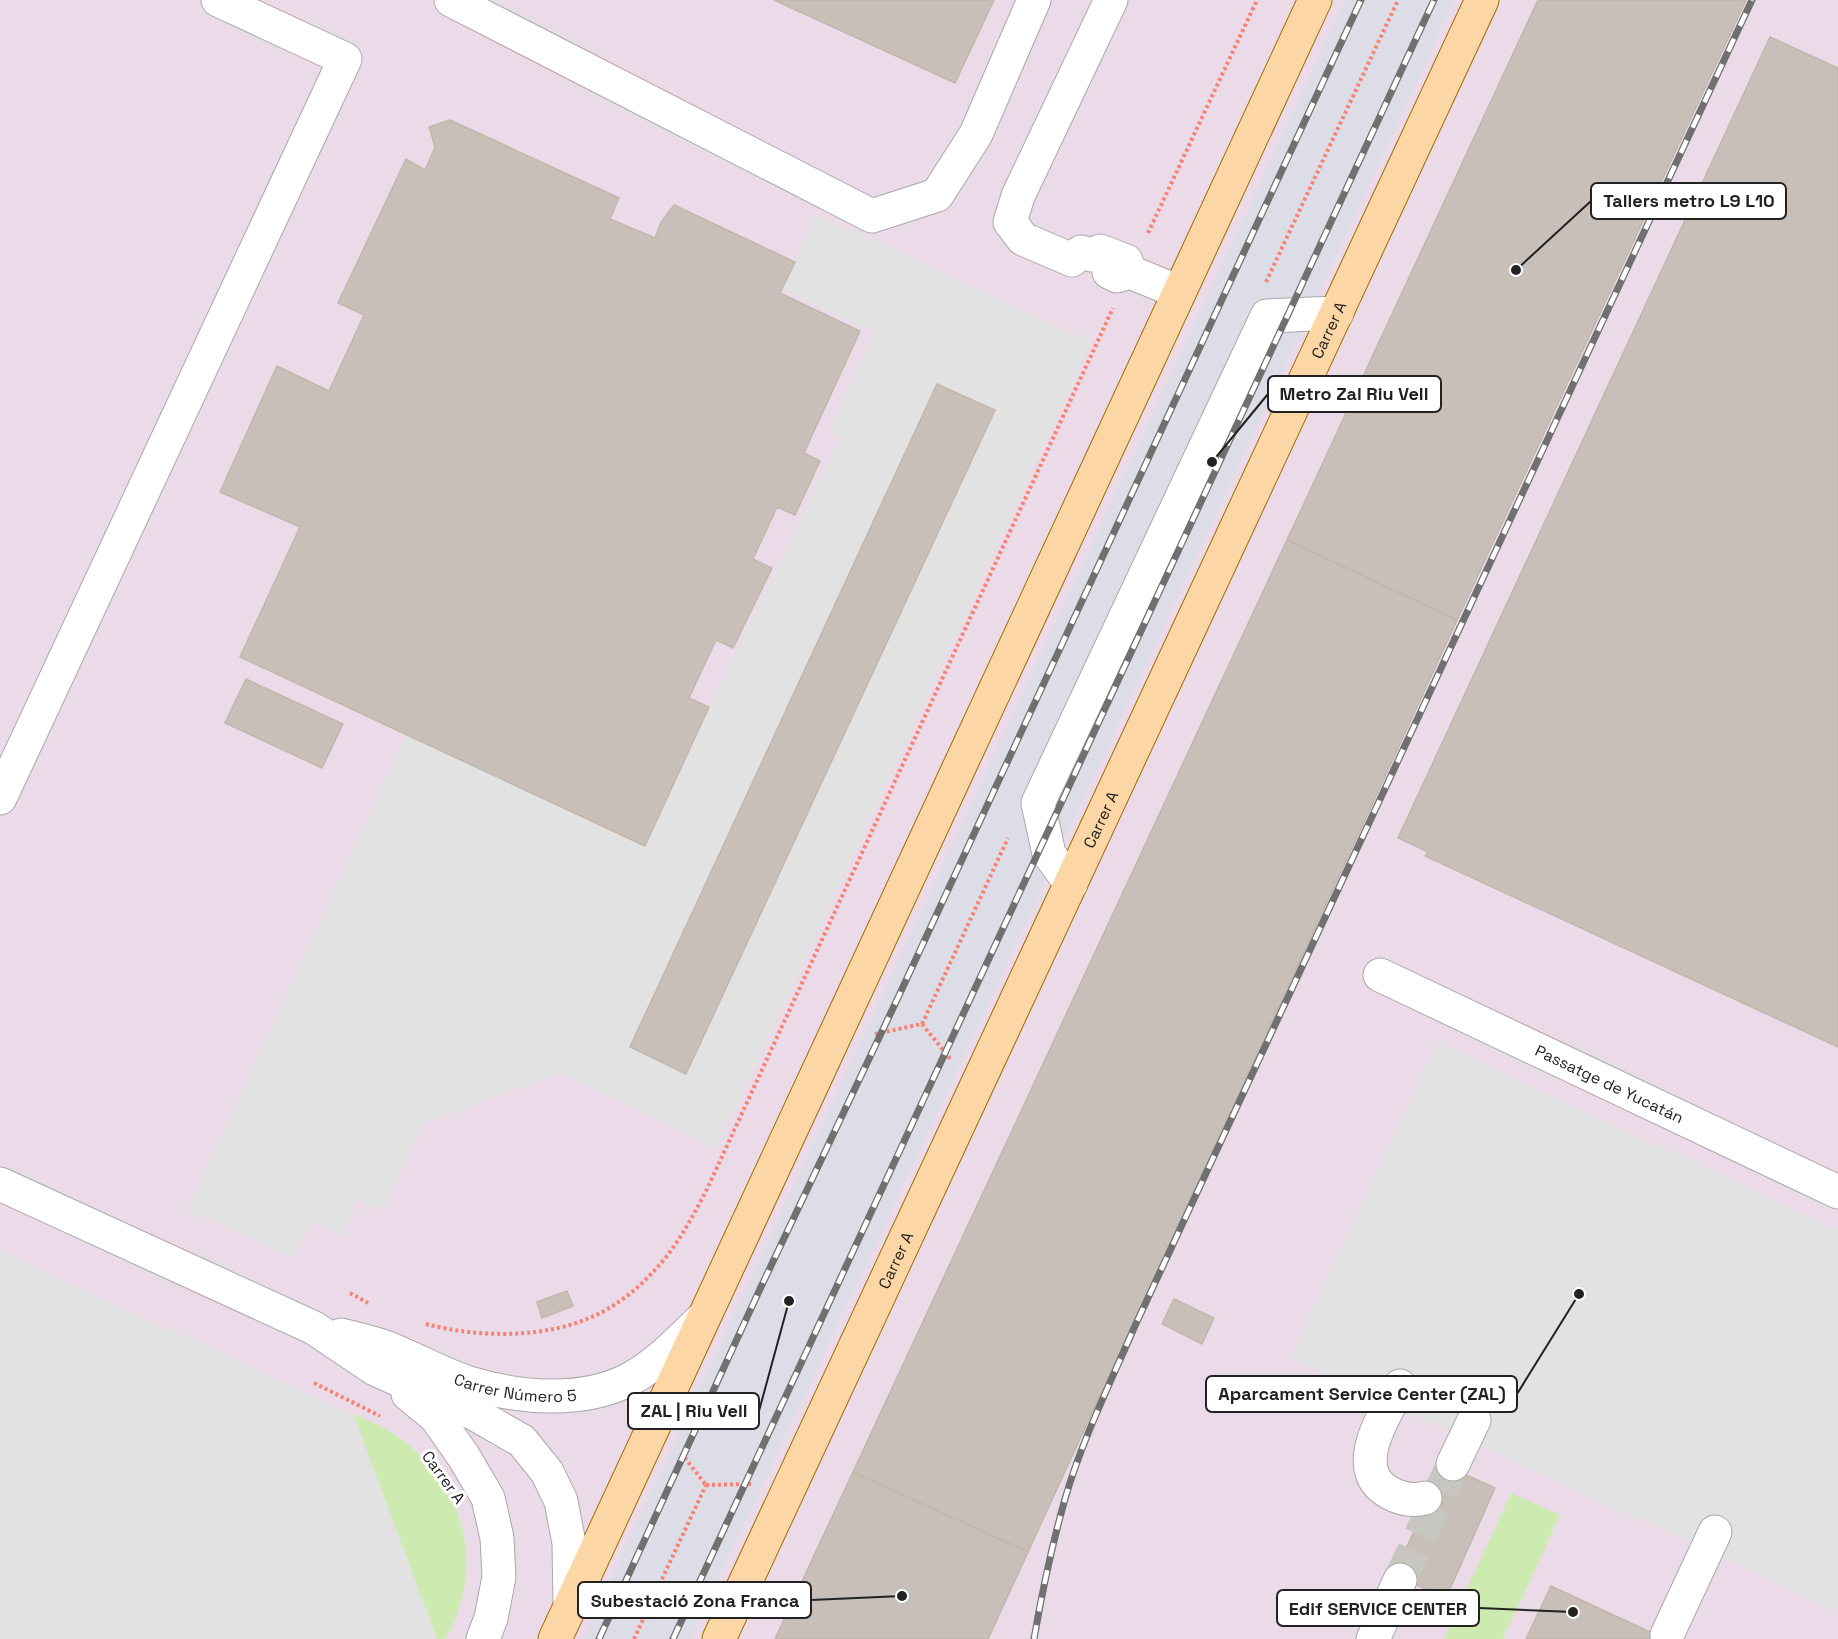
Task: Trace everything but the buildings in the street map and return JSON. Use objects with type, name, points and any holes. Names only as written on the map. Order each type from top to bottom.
[{"type":"main road","points":[[555,1639],[1315,0]]},
{"type":"main road","name":"Carrer A","points":[[719,1639],[1482,0]]},
{"type":"street","points":[[0,798],[345,59],[218,0]]},
{"type":"street","points":[[451,0],[872,216],[937,195],[976,134],[1034,0]]},
{"type":"street","points":[[1111,0],[1018,196],[1010,222],[1023,239],[1052,252],[1072,260],[1086,253],[1094,264],[1117,276],[1130,272],[1179,292]]},
{"type":"street","points":[[1071,884],[1049,854],[1038,803],[1267,316],[1337,313]]},
{"type":"street","name":"Passatge de Yucatán","points":[[1380,975],[1838,1192]]},
{"type":"street","name":"Carrer Número 5","points":[[0,1184],[314,1328],[375,1369],[475,1414],[522,1441],[547,1472],[561,1501],[569,1543],[570,1606]]},
{"type":"street","name":"Carrer Número 5","points":[[314,1328],[385,1347],[469,1383],[512,1392],[550,1395],[592,1393],[629,1380],[664,1356],[703,1318]]},
{"type":"street","points":[[375,1369],[436,1416],[465,1456],[488,1498],[497,1538],[499,1577],[483,1639]]},
{"type":"street","points":[[1400,1386],[1372,1440],[1371,1469],[1377,1481],[1388,1492],[1402,1498],[1418,1500],[1425,1498]]},
{"type":"street","points":[[1462,1469],[1483,1424]]},
{"type":"street","points":[[1667,1635],[1715,1532]]},
{"type":"street","points":[[1373,1639],[1410,1584],[1396,1639]]},
{"type":"path","points":[[420,1322],[453,1331],[509,1334],[557,1329],[596,1316],[630,1295],[656,1270],[685,1230],[708,1187],[1257,0]]},
{"type":"path","points":[[922,1024],[949,1057],[944,1068]]},
{"type":"path","points":[[314,1383],[387,1420]]},
{"type":"path","points":[[634,1639],[706,1485],[751,1484],[756,1473]]},
{"type":"shaded area","points":[[0,0],[1373,0],[612,1639],[0,1639]]},
{"type":"shaded area","points":[[1345,0],[1455,0],[690,1639],[583,1639]]},
{"type":"shaded area","points":[[1421,0],[1838,0],[1838,1639],[659,1639]]},
{"type":"shaded area","points":[[816,214],[1092,342],[717,1148],[559,1073],[422,1125],[383,1211],[359,1200],[342,1236],[312,1221],[294,1258],[187,1210],[406,735],[645,845],[839,439],[828,433],[874,332],[781,289]]},
{"type":"shaded area","points":[[1437,1042],[1838,1230],[1838,1611],[1290,1358]]},
{"type":"shaded area","points":[[0,1251],[353,1414],[437,1639],[0,1639]]},
{"type":"green space","points":[[353,1414],[389,1431],[409,1445],[429,1465],[445,1487],[456,1511],[464,1536],[466,1561],[464,1587],[457,1613],[445,1639],[437,1639]]},
{"type":"green space","points":[[1511,1493],[1560,1515],[1503,1639],[1444,1639]]},
{"type":"tunnel","points":[[1400,1580],[1453,1464]]},
{"type":"railway","points":[[599,1639],[1361,0]]},
{"type":"railway","points":[[673,1639],[1434,0]]},
{"type":"railway","points":[[1034,1639],[1065,1499],[1106,1391],[1752,0]]},
{"type":"place","name":"Tallers metro L9 L10","points":[[1516,270]]},
{"type":"place","name":"Metro Zal Riu Vell","points":[[1212,462]]},
{"type":"place","name":"Aparcament Service Center (ZAL)","points":[[1579,1294]]},
{"type":"place","name":"ZAL | Riu Vell","points":[[789,1301]]},
{"type":"place","name":"Subestació Zona Franca","points":[[902,1596]]},
{"type":"place","name":"Edif SERVICE CENTER","points":[[1573,1612]]}]
